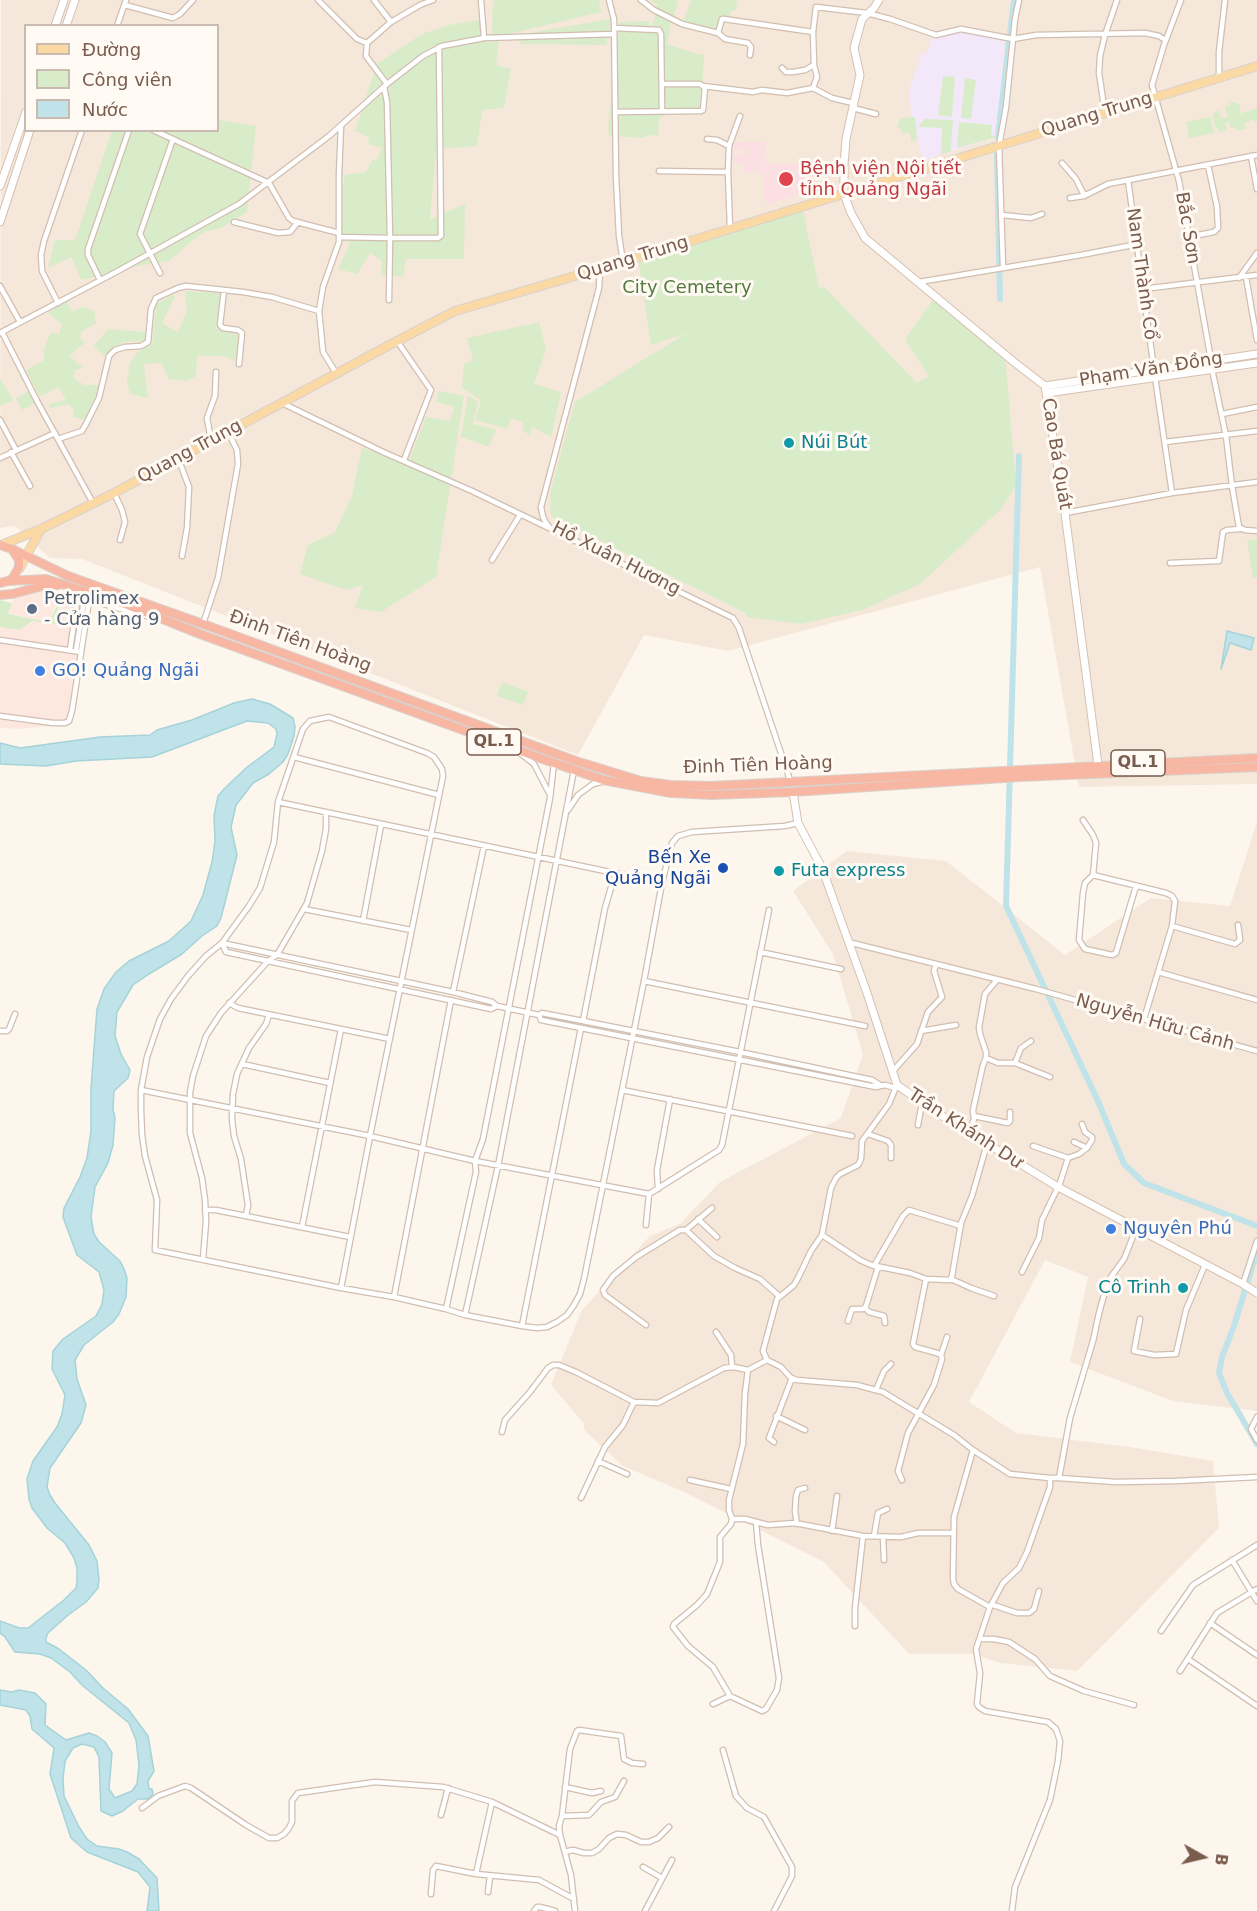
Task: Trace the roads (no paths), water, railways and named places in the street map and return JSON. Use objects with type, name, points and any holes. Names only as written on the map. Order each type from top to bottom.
[{"type":"highway","name":"QL.1","points":[[0,544],[12,549]]},
{"type":"highway","name":"Đinh Tiên Hoàng","points":[[12,549],[68,576],[568,759],[642,781],[671,785],[792,788]]},
{"type":"highway","points":[[12,549],[19,560],[17,573]]},
{"type":"highway","name":"QL.1","points":[[4,582],[17,573]]},
{"type":"highway","name":"Đinh Tiên Hoàng","points":[[4,582],[40,579],[125,604],[200,634],[574,770],[609,782],[670,793],[712,795],[1000,776],[1098,765],[1257,758]]},
{"type":"highway","points":[[0,596],[43,586],[68,586]]},
{"type":"highway","name":"Đinh Tiên Hoàng","points":[[1019,774],[1257,767]]},
{"type":"main road","name":"Quang Trung","points":[[0,544],[41,529],[114,492],[455,311],[730,230],[1257,66]]},
{"type":"main road","points":[[17,573],[41,529]]},
{"type":"street","points":[[56,24],[64,0]]},
{"type":"street","points":[[67,24],[75,0]]},
{"type":"street","points":[[118,24],[125,2],[173,18],[193,0]]},
{"type":"street","points":[[320,0],[357,39],[367,44]]},
{"type":"street","points":[[374,0],[391,22]]},
{"type":"street","points":[[389,300],[387,102],[385,85],[366,56],[367,44],[391,22],[420,5],[434,0]]},
{"type":"street","points":[[481,0],[484,38]]},
{"type":"street","points":[[609,0],[614,31],[616,176],[619,236],[623,262]]},
{"type":"street","points":[[641,0],[654,10],[682,24],[718,33],[725,39],[750,44],[752,47],[750,55]]},
{"type":"street","points":[[844,194],[844,165],[852,105],[860,75],[854,48],[862,19],[879,0]]},
{"type":"street","points":[[1000,268],[1002,215],[999,146],[1019,0]]},
{"type":"street","points":[[1105,113],[1099,74],[1105,35],[1117,0]]},
{"type":"street","points":[[1155,97],[1152,85],[1181,0]]},
{"type":"street","points":[[1220,77],[1219,52],[1225,0]]},
{"type":"street","points":[[813,88],[816,81],[813,32],[816,7],[867,13],[936,34],[961,29],[1012,39],[1036,35],[1144,33],[1166,40]]},
{"type":"street","points":[[718,33],[724,18],[813,32]]},
{"type":"street","points":[[93,502],[1,332],[239,204],[342,126],[385,85],[423,56],[439,47],[484,38],[659,30],[661,34],[662,111]]},
{"type":"street","points":[[157,132],[269,183],[289,218],[298,222],[339,235],[438,238],[443,233],[439,47]]},
{"type":"street","points":[[782,68],[786,72],[793,72],[805,70],[814,65]]},
{"type":"street","points":[[662,84],[696,83],[703,86],[753,92],[762,90],[787,93],[813,88],[832,98],[876,114]]},
{"type":"street","points":[[615,112],[701,111],[704,106],[705,88],[703,86]]},
{"type":"street","name":"Bắc Sơn","points":[[1155,97],[1176,170],[1211,360]]},
{"type":"street","points":[[730,230],[729,146],[740,116]]},
{"type":"street","points":[[0,186],[24,118]]},
{"type":"street","points":[[336,373],[323,352],[320,311],[323,287],[339,242],[342,126]]},
{"type":"street","points":[[0,222],[29,132]]},
{"type":"street","points":[[58,303],[42,271],[41,255],[81,132]]},
{"type":"street","points":[[100,280],[88,255],[88,249],[128,132]]},
{"type":"street","points":[[160,273],[140,234],[173,139]]},
{"type":"street","points":[[707,139],[723,142],[729,146]]},
{"type":"street","points":[[1070,198],[1086,195],[1108,184],[1254,155],[1257,189]]},
{"type":"street","points":[[1062,163],[1086,195]]},
{"type":"street","points":[[1188,237],[1214,232],[1218,228],[1208,165]]},
{"type":"street","points":[[659,171],[728,172]]},
{"type":"street","name":"Nam Thành Cổ","points":[[1128,180],[1154,369]]},
{"type":"street","name":"Cao Bá Quát","points":[[844,194],[851,213],[865,238],[1046,389],[1065,513],[1098,765]]},
{"type":"street","points":[[1002,215],[1031,218],[1042,214]]},
{"type":"street","points":[[234,222],[278,233],[290,232],[298,222]]},
{"type":"street","points":[[917,282],[1138,244]]},
{"type":"street","points":[[1239,278],[1257,253]]},
{"type":"street","name":"Hồ Xuân Hương","points":[[600,269],[599,288],[541,507],[546,523],[552,529],[733,618],[739,628],[792,788]]},
{"type":"street","points":[[1143,289],[1257,275]]},
{"type":"street","points":[[1246,277],[1257,340]]},
{"type":"street","points":[[0,286],[20,322]]},
{"type":"street","points":[[58,439],[78,432],[87,424],[99,398],[109,356],[115,350],[141,346],[148,342],[150,309],[156,298],[183,286],[272,297],[320,311]]},
{"type":"street","points":[[224,290],[220,325],[242,333],[239,364]]},
{"type":"street","points":[[397,341],[431,390],[404,460]]},
{"type":"street","name":"Phạm Văn Đồng","points":[[1101,382],[1154,369],[1257,354]]},
{"type":"street","points":[[1211,360],[1226,436],[1240,529]]},
{"type":"street","name":"Phạm Văn Đồng","points":[[1046,389],[1155,378],[1257,363]]},
{"type":"street","points":[[1154,369],[1172,493]]},
{"type":"street","points":[[211,440],[207,418],[216,387],[216,372]]},
{"type":"street","points":[[282,403],[552,529]]},
{"type":"street","points":[[1222,414],[1257,407]]},
{"type":"street","points":[[0,420],[30,486]]},
{"type":"street","points":[[1165,442],[1257,431]]},
{"type":"street","points":[[203,624],[218,578],[238,464],[237,450],[228,432]]},
{"type":"street","points":[[0,458],[55,433]]},
{"type":"street","points":[[178,458],[189,487],[188,517],[182,556]]},
{"type":"street","points":[[1065,513],[1172,493],[1257,482]]},
{"type":"street","points":[[114,492],[125,522],[120,540]]},
{"type":"street","points":[[492,560],[520,515]]},
{"type":"street","points":[[1170,563],[1219,561],[1223,532],[1240,529],[1257,531]]},
{"type":"street","points":[[0,716],[59,723],[69,721],[72,711],[77,610],[75,596],[68,586]]},
{"type":"street","points":[[75,596],[135,614],[160,618]]},
{"type":"street","points":[[76,651],[86,600]]},
{"type":"street","points":[[0,640],[76,651]]},
{"type":"street","points":[[341,1288],[443,776],[442,769],[434,757],[427,753],[329,717],[310,721],[303,729],[278,802],[274,842],[260,888],[222,944],[206,956],[188,976],[166,1009],[147,1057],[141,1090],[142,1135],[157,1200],[155,1250],[522,1326],[548,1327],[567,1315],[580,1294],[584,1279],[662,883],[672,843],[678,836],[692,832],[785,826],[798,823]]},
{"type":"street","points":[[511,748],[534,764],[548,789],[550,798]]},
{"type":"street","points":[[294,757],[439,795]]},
{"type":"street","points":[[446,1309],[476,1172],[475,1161],[483,1139],[509,1008],[550,798],[554,763]]},
{"type":"street","points":[[465,1315],[498,1166],[574,770]]},
{"type":"street","points":[[566,812],[584,789],[598,782],[609,782]]},
{"type":"street","name":"Trần Khánh Dư","points":[[792,788],[798,823],[822,868],[893,1071],[896,1086],[1058,1187],[1257,1293]]},
{"type":"street","points":[[278,802],[662,883]]},
{"type":"street","points":[[203,1260],[205,1210],[202,1178],[190,1133],[193,1076],[206,1036],[221,1013],[277,955],[304,909],[322,851],[326,813]]},
{"type":"street","points":[[1083,820],[1096,843],[1093,875]]},
{"type":"street","points":[[363,921],[381,825]]},
{"type":"street","points":[[453,992],[484,846]]},
{"type":"street","points":[[583,1020],[605,908],[615,874]]},
{"type":"street","points":[[1136,886],[1116,953],[1112,955],[1089,950],[1082,946],[1079,940],[1083,887],[1087,879],[1093,875],[1166,893],[1172,896],[1175,903],[1172,926],[1144,1019]]},
{"type":"street","points":[[304,909],[411,930]]},
{"type":"street","points":[[141,1090],[422,1147],[498,1166],[649,1194],[719,1150],[722,1145],[769,910]]},
{"type":"street","points":[[1172,926],[1235,944],[1239,941],[1238,925]]},
{"type":"street","points":[[848,942],[997,980],[985,994],[979,1027],[987,1053],[969,1132]]},
{"type":"street","points":[[222,944],[453,992],[492,1002],[497,1006],[527,1012],[539,1016],[541,1020],[876,1087],[896,1086],[889,1104],[862,1141],[861,1159],[858,1165],[840,1174],[831,1188],[822,1235],[794,1285],[779,1296],[758,1364]]},
{"type":"street","points":[[222,944],[226,952],[268,962],[491,1010],[497,1006]]},
{"type":"street","points":[[760,951],[841,969]]},
{"type":"street","points":[[893,1071],[917,1044],[928,1012],[942,997],[934,970],[936,964]]},
{"type":"street","points":[[1158,972],[1257,1000]]},
{"type":"street","name":"Nguyễn Hữu Cảnh","points":[[997,980],[1257,1051]]},
{"type":"street","points":[[644,981],[866,1026]]},
{"type":"street","points":[[394,1298],[451,1000]]},
{"type":"street","points":[[229,1003],[238,1008],[269,1015],[390,1039]]},
{"type":"street","points":[[539,1016],[542,1013],[583,1020],[872,1080],[880,1085]]},
{"type":"street","points":[[0,1031],[9,1029],[15,1014]]},
{"type":"street","points":[[246,1216],[247,1195],[241,1159],[234,1136],[232,1094],[237,1074],[249,1048],[266,1024],[269,1015]]},
{"type":"street","points":[[921,1031],[956,1025]]},
{"type":"street","points":[[522,1326],[580,1028]]},
{"type":"street","points":[[302,1227],[341,1029]]},
{"type":"street","points":[[1015,1063],[1021,1048],[1031,1041]]},
{"type":"street","points":[[986,1058],[998,1064],[1015,1063],[1050,1077]]},
{"type":"street","points":[[242,1064],[330,1083]]},
{"type":"street","points":[[622,1090],[852,1136]]},
{"type":"street","points":[[658,1189],[657,1170],[670,1099]]},
{"type":"street","points":[[918,1125],[922,1102]]},
{"type":"street","points":[[974,1116],[1008,1124],[1010,1112]]},
{"type":"street","points":[[1033,1146],[1068,1158],[1078,1154],[1087,1148],[1092,1137],[1085,1132],[1082,1124]]},
{"type":"street","points":[[868,1134],[888,1141],[891,1145],[891,1158]]},
{"type":"street","points":[[1074,1142],[1087,1148]]},
{"type":"street","points":[[951,1279],[961,1226],[987,1144]]},
{"type":"street","points":[[1022,1272],[1039,1238],[1042,1220],[1058,1187],[1068,1158]]},
{"type":"street","points":[[646,1225],[649,1194]]},
{"type":"street","points":[[646,1326],[604,1295],[603,1290],[613,1276],[636,1257],[680,1230],[686,1230],[712,1208]]},
{"type":"street","points":[[205,1210],[216,1210],[350,1237]]},
{"type":"street","points":[[865,1308],[876,1266],[903,1216],[909,1210],[961,1226]]},
{"type":"street","points":[[698,1219],[717,1237]]},
{"type":"street","points":[[686,1230],[714,1256],[760,1279],[779,1296]]},
{"type":"street","points":[[1059,1478],[1070,1418],[1094,1341],[1108,1281],[1124,1259],[1136,1230]]},
{"type":"street","points":[[822,1235],[860,1260],[876,1266],[926,1279],[946,1281],[951,1279],[994,1296]]},
{"type":"street","points":[[1246,1286],[1257,1241]]},
{"type":"street","points":[[1140,1319],[1134,1350],[1154,1355],[1176,1354],[1186,1310],[1205,1265]]},
{"type":"street","points":[[926,1279],[913,1344],[915,1347],[941,1355]]},
{"type":"street","points":[[848,1321],[852,1309],[865,1308],[869,1312],[884,1316],[885,1323]]},
{"type":"street","points":[[716,1332],[731,1355],[732,1367]]},
{"type":"street","points":[[902,1480],[898,1474],[898,1468],[908,1433],[934,1385],[947,1337]]},
{"type":"street","points":[[763,1351],[767,1360],[781,1367],[797,1380],[857,1385],[883,1392],[954,1435],[1010,1474],[1116,1482],[1257,1477]]},
{"type":"street","points":[[502,1432],[505,1420],[553,1365],[576,1372],[634,1402],[658,1403],[727,1367],[748,1370],[767,1360]]},
{"type":"street","points":[[876,1390],[884,1371],[891,1364]]},
{"type":"street","points":[[748,1370],[743,1444],[731,1489],[729,1507],[731,1524],[720,1537],[720,1562],[707,1593],[673,1627],[688,1646],[713,1667],[730,1696],[762,1711],[766,1709],[778,1688],[779,1678],[756,1522]]},
{"type":"street","points":[[774,1442],[769,1437],[792,1378]]},
{"type":"street","points":[[581,1498],[605,1447],[623,1425],[634,1402]]},
{"type":"street","points":[[776,1416],[805,1430]]},
{"type":"street","points":[[1257,1417],[1251,1429],[1257,1440]]},
{"type":"street","points":[[973,1450],[956,1505],[952,1533],[954,1584],[961,1591],[991,1606],[1017,1613],[1029,1613],[1034,1609],[1039,1591]]},
{"type":"street","points":[[598,1461],[627,1474]]},
{"type":"street","points":[[1011,1911],[1015,1887],[1050,1800],[1060,1741],[1056,1729],[1048,1722],[985,1711],[978,1707],[980,1673],[976,1649],[991,1606],[1003,1583],[1019,1568],[1027,1552],[1050,1487],[1050,1478]]},
{"type":"street","points":[[690,1480],[731,1489]]},
{"type":"street","points":[[797,1524],[796,1496],[798,1490],[805,1488]]},
{"type":"street","points":[[832,1531],[837,1496]]},
{"type":"street","points":[[874,1536],[878,1513],[886,1509]]},
{"type":"street","points":[[732,1519],[768,1525],[797,1524],[863,1536],[901,1537],[918,1533],[952,1533]]},
{"type":"street","points":[[855,1626],[863,1536]]},
{"type":"street","points":[[883,1537],[884,1560]]},
{"type":"street","points":[[1161,1631],[1193,1585],[1257,1545]]},
{"type":"street","points":[[1232,1560],[1257,1601]]},
{"type":"street","points":[[1180,1671],[1217,1613],[1257,1589]]},
{"type":"street","points":[[1210,1623],[1257,1655]]},
{"type":"street","points":[[980,1639],[994,1638],[1009,1642],[1035,1659],[1050,1676],[1084,1692],[1134,1706]]},
{"type":"street","points":[[1188,1659],[1257,1706]]},
{"type":"street","points":[[713,1704],[730,1696]]},
{"type":"street","points":[[575,1911],[571,1875],[559,1826],[573,1738],[578,1730],[621,1736],[624,1759],[632,1763],[643,1764]]},
{"type":"street","points":[[723,1750],[736,1796],[747,1808],[764,1817],[792,1867],[792,1876],[774,1911]]},
{"type":"street","points":[[562,1816],[589,1815],[602,1802],[615,1797],[624,1781]]},
{"type":"street","points":[[142,1808],[158,1796],[185,1786],[269,1838],[277,1838],[284,1834],[292,1822],[292,1801],[298,1793],[375,1782],[419,1786],[431,1784],[492,1802],[560,1835]]},
{"type":"street","points":[[566,1787],[592,1793],[601,1791]]},
{"type":"street","points":[[441,1815],[448,1788]]},
{"type":"street","points":[[476,1874],[492,1802]]},
{"type":"street","points":[[565,1852],[573,1850],[584,1853],[592,1852],[600,1849],[609,1838],[617,1834],[648,1842],[658,1838],[669,1827]]},
{"type":"street","points":[[645,1911],[672,1860]]},
{"type":"street","points":[[431,1894],[434,1867],[490,1876],[539,1880],[574,1899]]},
{"type":"street","points":[[643,1867],[662,1878]]},
{"type":"street","points":[[488,1892],[490,1876]]},
{"type":"street","points":[[534,1911],[537,1907],[555,1911]]},
{"type":"water","points":[[1227,631],[1254,638],[1251,650],[1230,643],[1221,669]]},
{"type":"water","points":[[252,699],[270,704],[293,718],[294,736],[283,762],[269,774],[253,783],[236,805],[231,827],[237,855],[221,918],[217,926],[182,954],[133,985],[117,1012],[115,1036],[130,1070],[128,1078],[114,1091],[113,1145],[108,1163],[95,1187],[91,1217],[94,1234],[99,1242],[120,1261],[124,1269],[127,1278],[126,1297],[113,1322],[84,1345],[75,1360],[77,1379],[86,1405],[81,1423],[50,1468],[47,1487],[55,1503],[89,1545],[97,1561],[99,1579],[98,1588],[86,1602],[48,1633],[46,1642],[86,1670],[128,1709],[148,1736],[154,1771],[148,1781],[149,1789],[152,1789],[153,1794],[148,1799],[138,1799],[123,1811],[112,1816],[101,1811],[99,1757],[94,1747],[82,1744],[73,1748],[65,1761],[64,1796],[87,1839],[97,1846],[127,1852],[139,1859],[157,1878],[159,1911],[147,1911],[150,1887],[138,1872],[87,1852],[71,1838],[50,1774],[54,1748],[32,1729],[30,1716],[26,1710],[0,1705],[0,1690],[35,1693],[46,1704],[45,1725],[66,1740],[89,1733],[105,1742],[112,1753],[109,1789],[115,1798],[132,1791],[137,1784],[139,1765],[136,1740],[129,1723],[51,1658],[40,1654],[15,1652],[0,1633],[0,1621],[19,1628],[28,1628],[64,1600],[76,1588],[77,1583],[74,1558],[65,1543],[47,1528],[32,1508],[27,1479],[33,1461],[57,1427],[62,1414],[65,1395],[52,1369],[53,1351],[63,1339],[96,1316],[102,1304],[104,1290],[99,1272],[77,1255],[63,1217],[64,1208],[87,1158],[91,1131],[91,1088],[97,1009],[104,989],[116,972],[129,961],[169,941],[191,921],[203,895],[212,862],[215,841],[214,816],[218,796],[246,768],[274,747],[277,734],[276,729],[268,723],[247,721],[152,757],[76,761],[46,766],[0,764],[0,743],[20,748],[100,737],[150,735],[157,730]]},
{"type":"waterway","points":[[998,137],[1014,0]]},
{"type":"waterway","points":[[997,155],[1000,299]]},
{"type":"waterway","points":[[1019,456],[1006,906],[1098,1101],[1124,1164],[1144,1183],[1257,1226]]},
{"type":"waterway","points":[[1257,1251],[1222,1357],[1219,1373],[1227,1393],[1257,1444]]},
{"type":"place","name":"Bệnh viện Nội tiết tỉnh Quảng Ngãi","points":[[786,179]]},
{"type":"place","name":"Núi Bút","points":[[789,443]]},
{"type":"place","name":"Petrolimex - Cửa hàng 9","points":[[32,609]]},
{"type":"place","name":"GO! Quảng Ngãi","points":[[40,671]]},
{"type":"place","name":"Bến Xe Quảng Ngãi","points":[[723,868]]},
{"type":"place","name":"Futa express","points":[[779,871]]},
{"type":"place","name":"Nguyên Phú","points":[[1111,1229]]},
{"type":"place","name":"Cô Trinh","points":[[1183,1288]]},
{"type":"park label","name":"City Cemetery","points":[[687,288]]}]
